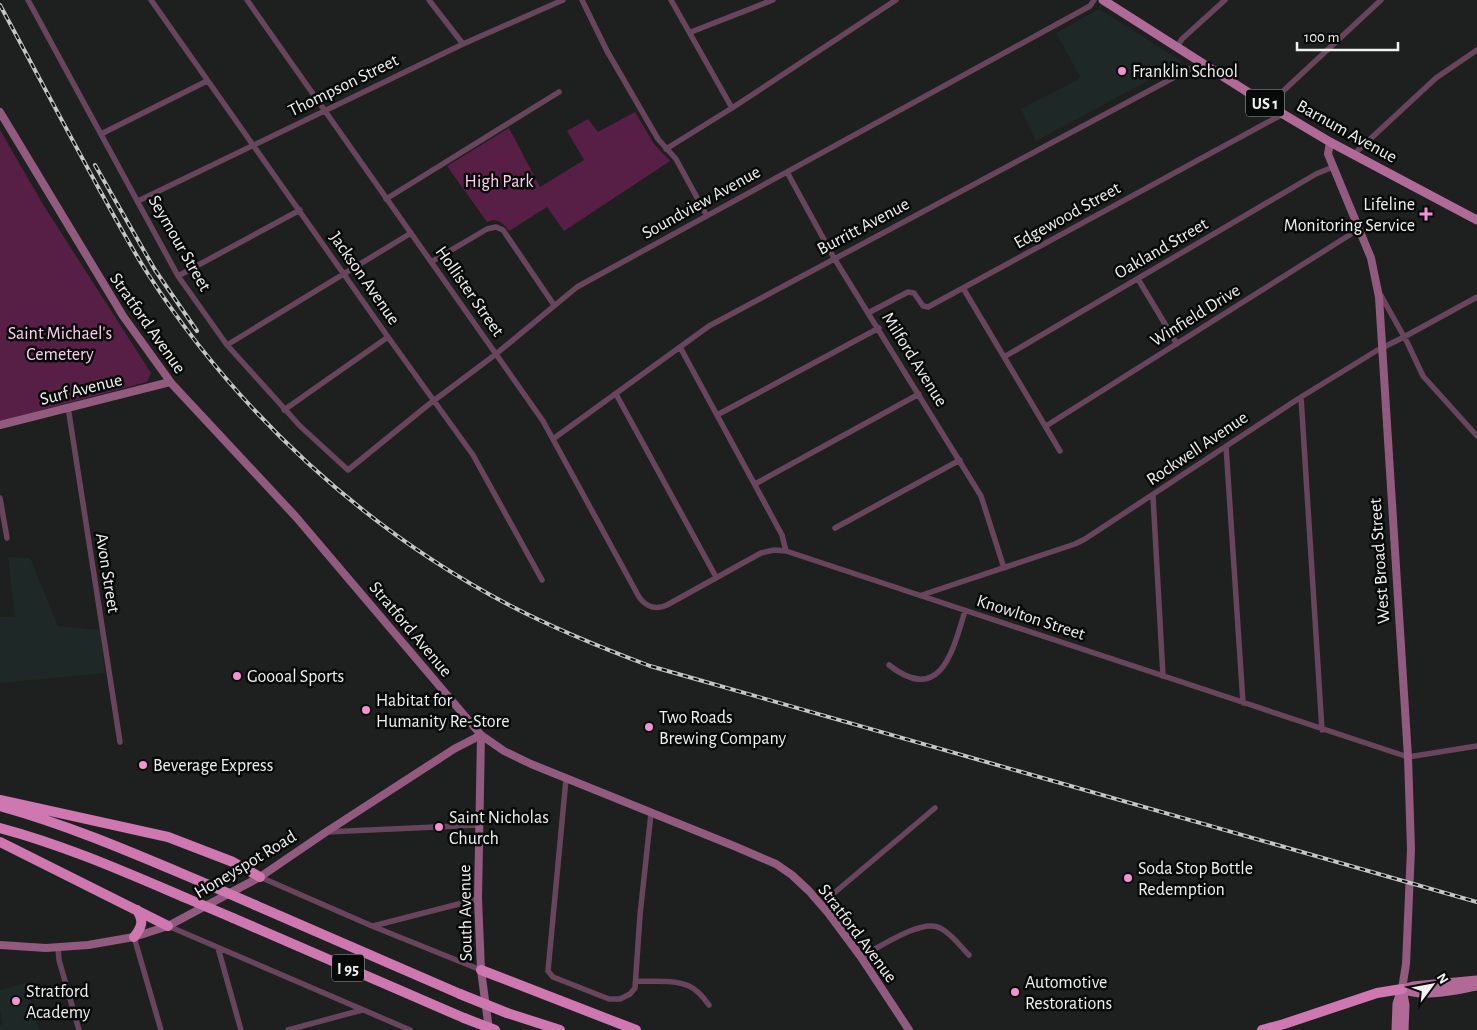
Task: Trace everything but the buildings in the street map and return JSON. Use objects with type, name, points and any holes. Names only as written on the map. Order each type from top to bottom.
[{"type":"highway","points":[[0,800],[168,837],[233,862],[260,877]]},
{"type":"highway","name":"I 95","points":[[0,806],[92,836],[460,994],[507,1013],[560,1030]]},
{"type":"highway","name":"I 95","points":[[0,828],[65,848],[495,1030]]},
{"type":"highway","points":[[0,842],[168,926]]},
{"type":"highway","points":[[134,937],[142,923],[141,916],[136,910]]},
{"type":"highway","points":[[481,970],[636,1030]]},
{"type":"highway","points":[[1262,1030],[1377,993],[1402,989]]},
{"type":"main road","name":"Barnum Avenue","points":[[1103,0],[1268,105],[1330,142],[1477,220]]},
{"type":"main road","name":"Stratford Avenue","points":[[0,112],[108,292],[170,382],[296,517],[481,735],[512,755],[776,864],[792,875],[821,904],[861,957],[909,1030]]},
{"type":"main road","name":"West Broad Street","points":[[1330,142],[1328,151],[1333,167],[1373,264],[1378,291],[1408,757],[1411,849],[1406,964],[1402,989],[1397,1004],[1396,1030]]},
{"type":"main road","name":"Surf Avenue","points":[[0,425],[170,382]]},
{"type":"main road","name":"South Avenue","points":[[481,735],[478,900],[481,970],[489,1030]]},
{"type":"main road","name":"Honeyspot Road","points":[[0,944],[58,948],[88,946],[134,937],[168,926],[260,877],[454,749],[481,735]]},
{"type":"main road","points":[[1402,989],[1413,986],[1477,980]]},
{"type":"main road","points":[[1402,989],[1413,993],[1424,993],[1477,986]]},
{"type":"main road","name":"West Broad Street","points":[[1402,989],[1405,1005],[1404,1030]]},
{"type":"street","name":"Seymour Street","points":[[28,0],[178,276],[226,345],[284,410],[348,470]]},
{"type":"street","name":"Jackson Avenue","points":[[151,0],[388,337],[474,455],[542,580]]},
{"type":"street","name":"Hollister Street","points":[[247,0],[531,404],[553,439],[639,597],[645,604],[651,607]]},
{"type":"street","points":[[429,0],[463,44]]},
{"type":"street","name":"Thompson Street","points":[[138,201],[463,44],[563,0]]},
{"type":"street","points":[[582,0],[607,51],[658,139],[676,159],[707,216]]},
{"type":"street","points":[[672,0],[732,108]]},
{"type":"street","points":[[691,32],[773,0]]},
{"type":"street","points":[[666,149],[896,0]]},
{"type":"street","name":"Soundview Avenue","points":[[348,470],[496,354],[577,287],[1090,6],[1094,0]]},
{"type":"street","points":[[1177,47],[1182,39],[1225,0]]},
{"type":"street","points":[[1268,105],[1381,0]]},
{"type":"street","points":[[1354,154],[1436,78],[1477,50]]},
{"type":"street","name":"Burritt Avenue","points":[[553,439],[710,326],[1201,62]]},
{"type":"street","points":[[101,134],[207,81]]},
{"type":"street","points":[[386,199],[560,92]]},
{"type":"street","name":"Edgewood Street","points":[[868,313],[908,292],[914,293],[921,304],[926,307],[1283,114]]},
{"type":"street","name":"Oakland Street","points":[[1004,357],[1316,174],[1333,167]]},
{"type":"street","name":"Milford Avenue","points":[[787,172],[834,258],[981,496],[1004,568]]},
{"type":"street","points":[[178,276],[300,210]]},
{"type":"street","points":[[431,262],[487,228],[496,227],[503,230],[554,305]]},
{"type":"street","name":"Winfield Drive","points":[[1046,426],[1359,229]]},
{"type":"street","points":[[226,345],[411,233]]},
{"type":"street","points":[[1138,279],[1177,344]]},
{"type":"street","points":[[962,288],[1060,451]]},
{"type":"street","points":[[1378,291],[1427,382],[1477,436]]},
{"type":"street","name":"Rockwell Avenue","points":[[922,595],[1075,544],[1153,496],[1301,397],[1382,347],[1477,297]]},
{"type":"street","points":[[717,415],[878,328]]},
{"type":"street","points":[[284,410],[388,337]]},
{"type":"street","points":[[680,348],[782,535],[786,551]]},
{"type":"street","points":[[616,394],[716,577]]},
{"type":"street","points":[[755,484],[919,394]]},
{"type":"street","points":[[1301,397],[1322,730]]},
{"type":"street","name":"Avon Street","points":[[68,408],[120,742]]},
{"type":"street","points":[[1226,446],[1243,703]]},
{"type":"street","points":[[835,528],[960,460]]},
{"type":"street","points":[[1153,496],[1163,676]]},
{"type":"street","points":[[0,498],[7,538]]},
{"type":"street","name":"Knowlton Street","points":[[651,607],[659,608],[667,605],[761,553],[774,550],[786,551],[1408,757]]},
{"type":"street","points":[[889,665],[906,677],[922,679],[935,675],[944,666],[952,653],[965,611]]},
{"type":"street","points":[[1408,757],[1477,746]]},
{"type":"street","points":[[566,778],[548,971],[553,977],[609,999],[620,999],[630,994],[635,988],[640,916],[651,813]]},
{"type":"street","points":[[821,904],[935,808]]},
{"type":"street","points":[[326,832],[478,825]]},
{"type":"street","points":[[260,877],[372,926],[481,970]]},
{"type":"street","points":[[372,926],[478,900]]},
{"type":"street","points":[[861,957],[917,928],[928,925],[940,927],[969,955]]},
{"type":"street","points":[[168,926],[410,1030]]},
{"type":"street","points":[[134,937],[161,1030]]},
{"type":"street","points":[[58,948],[59,960],[79,1030]]},
{"type":"street","points":[[218,948],[242,1030]]},
{"type":"street","points":[[636,981],[675,983],[689,986],[700,994],[709,1005]]},
{"type":"street","points":[[288,1030],[362,1010]]},
{"type":"shaded area","name":"Franklin School","points":[[1099,9],[1181,61],[1181,63],[1036,141],[1021,109],[1081,78],[1056,33]]},
{"type":"shaded area","points":[[8,557],[30,558],[58,626],[100,630],[105,673],[0,683],[0,617],[15,617]]},
{"type":"shaded area","name":"Stratford Academy","points":[[26,983],[39,1030],[0,1030],[0,1025],[3,1024],[0,1011],[0,990]]},
{"type":"green space","name":"High Park","points":[[635,112],[654,144],[670,161],[564,231],[547,207],[509,231],[499,222],[494,220],[487,222],[447,166],[509,128],[540,187],[584,160],[567,131],[588,119],[598,132]]},
{"type":"green space","name":"Saint Michael's Cemetery","points":[[0,130],[44,206],[151,373],[147,382],[0,421]]},
{"type":"railway","points":[[0,5],[116,220],[148,274],[183,325],[263,419],[307,463],[404,541],[456,575],[544,622],[650,666],[1477,902]]},
{"type":"railway","points":[[95,165],[155,270],[197,331]]},
{"type":"place","name":"Franklin School","points":[[1122,71]]},
{"type":"place","name":"Lifeline Monitoring Service","points":[[1426,214]]},
{"type":"place","name":"Goooal Sports","points":[[237,676]]},
{"type":"place","name":"Habitat for Humanity Re-Store","points":[[366,710]]},
{"type":"place","name":"Two Roads Brewing Company","points":[[649,727]]},
{"type":"place","name":"Beverage Express","points":[[143,765]]},
{"type":"place","name":"Saint Nicholas Church","points":[[439,827]]},
{"type":"place","name":"Soda Stop Bottle Redemption","points":[[1128,878]]},
{"type":"place","name":"Automotive Restorations","points":[[1015,992]]},
{"type":"place","name":"Stratford Academy","points":[[16,1001]]}]
